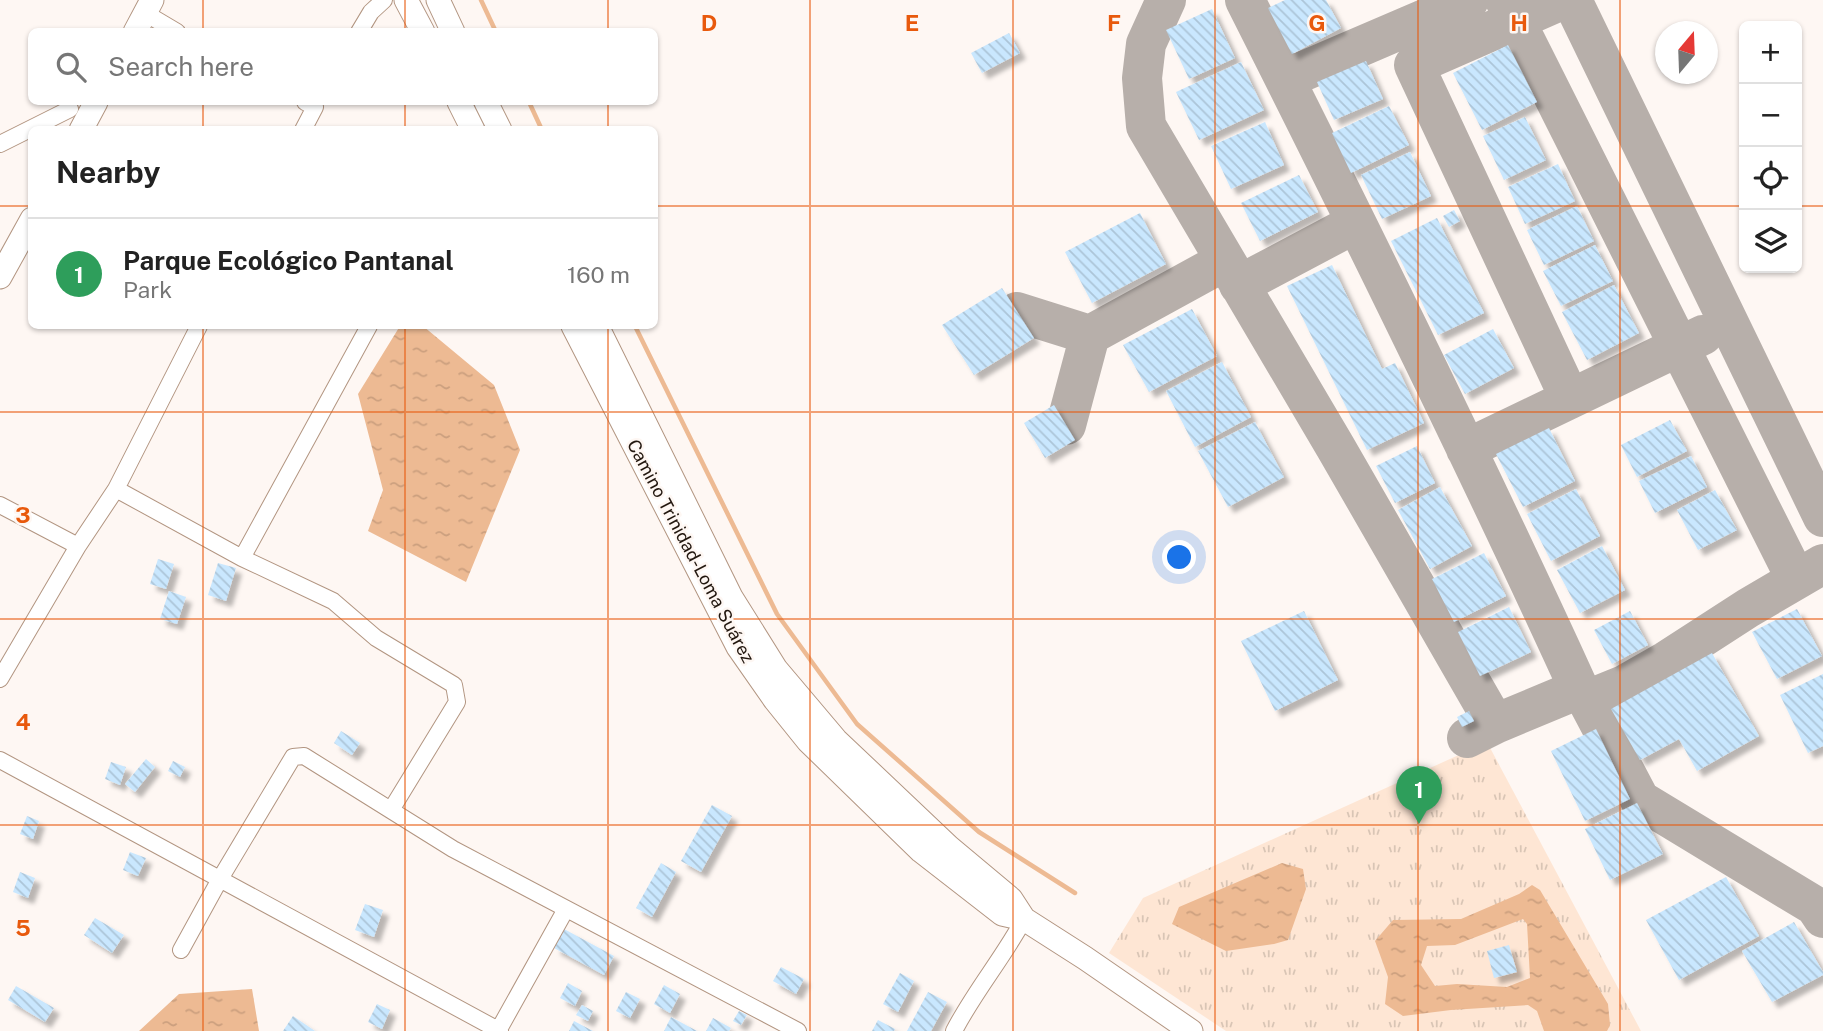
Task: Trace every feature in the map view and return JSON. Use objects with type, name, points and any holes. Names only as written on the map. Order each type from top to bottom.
[{"type":"street","points":[[361,28],[371,12],[384,0]]},
{"type":"street","points":[[407,0],[421,28]]},
{"type":"street","points":[[438,0],[451,28]]},
{"type":"street","points":[[144,15],[169,28]]},
{"type":"street","points":[[54,126],[75,119],[92,105]]},
{"type":"street","points":[[304,126],[311,105]]},
{"type":"street","points":[[460,105],[471,126]]},
{"type":"street","points":[[488,105],[498,126]]},
{"type":"street","points":[[0,144],[28,135]]},
{"type":"street","points":[[0,277],[28,229]]},
{"type":"street","points":[[0,679],[78,546],[116,489],[197,329]]},
{"type":"street","points":[[242,558],[367,329]]},
{"type":"street","name":"Camino Trinidad-Loma Suárez","points":[[575,329],[738,647],[807,741],[921,851],[1002,914],[1024,919],[1191,1031]]},
{"type":"street","name":"Camino Trinidad-Loma Suárez","points":[[598,329],[731,597],[776,668],[836,740],[949,848],[1011,899],[1024,919]]},
{"type":"street","points":[[116,489],[242,558],[333,601],[376,638],[454,685],[457,702],[391,810]]},
{"type":"street","points":[[0,505],[78,546]]},
{"type":"street","points":[[181,950],[293,757],[304,756],[453,849],[797,1031]]},
{"type":"street","points":[[0,760],[499,1031],[566,909]]},
{"type":"street","points":[[954,1031],[967,1005],[1024,919]]},
{"type":"green space","points":[[1488,744],[1641,1031],[1226,1031],[1109,953],[1143,898]]},
{"type":"water","points":[[398,329],[427,329],[494,385],[520,450],[466,582],[368,531],[383,490],[358,394]]},
{"type":"water","points":[[1282,863],[1303,869],[1306,889],[1288,940],[1226,951],[1172,924],[1179,907]]},
{"type":"water","points":[[1532,885],[1540,890],[1608,1004],[1610,1025],[1607,1031],[1544,1031],[1537,1011],[1528,1005],[1403,1016],[1385,1004],[1388,977],[1375,941],[1393,920],[1461,919],[1519,894]],"holes":[[[1523,919],[1527,924],[1530,978],[1507,987],[1457,984],[1435,986],[1421,965],[1427,946],[1455,945]]]},
{"type":"water","points":[[252,989],[259,1031],[139,1031],[179,994]]},
{"type":"building","points":[[1285,0],[1326,0],[1341,28],[1292,54],[1268,8]]},
{"type":"building","points":[[1212,9],[1235,58],[1189,79],[1166,30]]},
{"type":"building","points":[[1009,33],[1020,53],[982,73],[971,53]]},
{"type":"building","points":[[1508,45],[1537,102],[1482,130],[1453,73]]},
{"type":"building","points":[[1366,61],[1383,99],[1334,120],[1317,82]]},
{"type":"building","points":[[1241,62],[1264,110],[1199,140],[1176,92]]},
{"type":"building","points":[[1389,106],[1409,145],[1351,173],[1332,133]]},
{"type":"building","points":[[1525,117],[1546,160],[1504,180],[1483,136]]},
{"type":"building","points":[[1265,122],[1284,165],[1231,189],[1211,146]]},
{"type":"building","points":[[1410,152],[1431,196],[1382,219],[1361,175]]},
{"type":"building","points":[[1558,164],[1575,201],[1525,224],[1508,187]]},
{"type":"building","points":[[1299,175],[1318,212],[1260,241],[1241,203]]},
{"type":"building","points":[[1577,206],[1594,241],[1544,265],[1527,230]]},
{"type":"building","points":[[1454,210],[1460,221],[1449,227],[1443,216]]},
{"type":"building","points":[[1140,213],[1166,264],[1092,303],[1065,252]]},
{"type":"building","points":[[1437,218],[1484,313],[1438,335],[1391,241]]},
{"type":"building","points":[[1595,245],[1613,281],[1561,306],[1543,271]]},
{"type":"building","points":[[1332,265],[1382,369],[1395,363],[1424,423],[1367,450],[1287,286]]},
{"type":"building","points":[[1614,285],[1639,333],[1587,360],[1562,312]]},
{"type":"building","points":[[1002,288],[1034,338],[974,375],[942,325]]},
{"type":"building","points":[[1192,309],[1217,356],[1149,392],[1123,345]]},
{"type":"building","points":[[1493,329],[1514,368],[1465,394],[1444,355]]},
{"type":"building","points":[[1222,362],[1251,417],[1195,447],[1166,391]]},
{"type":"building","points":[[1054,405],[1075,440],[1045,458],[1024,423]]},
{"type":"building","points":[[1670,420],[1687,451],[1637,477],[1621,445]]},
{"type":"building","points":[[1255,422],[1284,477],[1228,507],[1198,451]]},
{"type":"building","points":[[1549,428],[1575,481],[1523,507],[1496,454]]},
{"type":"building","points":[[1417,446],[1435,483],[1395,503],[1376,466]]},
{"type":"building","points":[[1691,456],[1707,487],[1655,513],[1639,481]]},
{"type":"building","points":[[1440,487],[1472,546],[1430,569],[1398,510]]},
{"type":"building","points":[[1576,489],[1600,536],[1551,561],[1527,514]]},
{"type":"building","points":[[1715,490],[1737,530],[1698,550],[1677,510]]},
{"type":"building","points":[[1602,546],[1625,590],[1580,613],[1557,570]]},
{"type":"building","points":[[1484,553],[1506,596],[1454,622],[1432,579]]},
{"type":"building","points":[[158,559],[174,564],[166,589],[150,584]]},
{"type":"building","points":[[218,563],[236,568],[226,601],[208,595]]},
{"type":"building","points":[[169,591],[186,597],[177,624],[160,619]]},
{"type":"building","points":[[1509,607],[1531,652],[1480,676],[1458,632]]},
{"type":"building","points":[[1797,609],[1822,656],[1777,679],[1752,632]]},
{"type":"building","points":[[1304,611],[1338,680],[1275,711],[1241,641]]},
{"type":"building","points":[[1630,611],[1648,645],[1612,664],[1594,630]]},
{"type":"building","points":[[1712,653],[1759,736],[1697,771],[1679,739],[1640,760],[1611,709]]},
{"type":"building","points":[[1823,674],[1823,746],[1808,753],[1780,695]]},
{"type":"building","points":[[1469,711],[1474,721],[1462,727],[1457,717]]},
{"type":"building","points":[[1596,729],[1630,799],[1585,821],[1551,751]]},
{"type":"building","points":[[341,731],[360,743],[352,755],[334,743]]},
{"type":"building","points":[[146,759],[155,767],[135,792],[125,784]]},
{"type":"building","points":[[173,761],[185,767],[180,777],[168,771]]},
{"type":"building","points":[[111,762],[126,767],[120,785],[105,779]]},
{"type":"building","points":[[1637,803],[1663,854],[1610,880],[1585,829]]},
{"type":"building","points":[[712,805],[732,816],[701,872],[681,861]]},
{"type":"building","points":[[27,816],[39,821],[33,839],[20,834]]},
{"type":"building","points":[[130,852],[146,858],[138,876],[123,870]]},
{"type":"building","points":[[661,863],[676,872],[652,917],[636,908]]},
{"type":"building","points":[[20,872],[35,878],[28,898],[13,892]]},
{"type":"building","points":[[1726,877],[1759,936],[1679,980],[1646,920]]},
{"type":"building","points":[[365,904],[383,910],[374,937],[355,930]]},
{"type":"building","points":[[95,918],[124,935],[112,953],[84,935]]},
{"type":"building","points":[[1794,922],[1823,975],[1772,1002],[1742,951]]},
{"type":"building","points":[[564,929],[614,956],[604,975],[554,948]]},
{"type":"building","points":[[1509,945],[1517,972],[1494,978],[1487,951]]},
{"type":"building","points":[[781,967],[804,979],[796,994],[773,981]]},
{"type":"building","points":[[900,973],[914,981],[898,1012],[883,1004]]},
{"type":"building","points":[[568,983],[582,991],[575,1006],[560,998]]},
{"type":"building","points":[[664,985],[680,994],[670,1013],[654,1004]]},
{"type":"building","points":[[16,986],[54,1008],[45,1022],[8,1000]]},
{"type":"building","points":[[626,992],[640,999],[630,1018],[616,1011]]},
{"type":"building","points":[[928,992],[947,1002],[931,1031],[907,1031]]},
{"type":"building","points":[[377,1004],[390,1010],[382,1029],[368,1022]]},
{"type":"building","points":[[582,1005],[593,1011],[588,1021],[576,1015]]},
{"type":"building","points":[[739,1011],[747,1015],[741,1025],[733,1021]]},
{"type":"building","points":[[293,1016],[315,1031],[283,1031]]},
{"type":"building","points":[[671,1017],[697,1031],[664,1031]]},
{"type":"building","points":[[713,1018],[731,1028],[729,1031],[706,1031]]},
{"type":"building","points":[[878,1020],[895,1029],[894,1031],[872,1031]]},
{"type":"building","points":[[574,1021],[593,1031],[569,1031]]},
{"type":"waterway","points":[[481,0],[494,28]]},
{"type":"waterway","points":[[530,105],[540,126]]},
{"type":"waterway","points":[[636,329],[777,614],[857,724],[979,832],[1075,893]]},
{"type":"taxiway","points":[[1166,0],[1146,44],[1142,78],[1146,126],[1495,724]]},
{"type":"taxiway","points":[[1245,0],[1415,343],[1579,689],[1587,700],[1624,685],[1666,661],[1823,564]]},
{"type":"taxiway","points":[[1285,79],[1469,0]]},
{"type":"taxiway","points":[[1505,0],[1796,579]]},
{"type":"taxiway","points":[[1562,0],[1414,65],[1570,399]]},
{"type":"taxiway","points":[[1572,0],[1823,517]]},
{"type":"taxiway","points":[[1239,285],[1356,223]]},
{"type":"taxiway","points":[[1017,312],[1090,335],[1225,261]]},
{"type":"taxiway","points":[[1066,425],[1090,335]]},
{"type":"taxiway","points":[[1466,449],[1703,335]]},
{"type":"taxiway","points":[[1467,738],[1579,689]]},
{"type":"taxiway","points":[[1587,700],[1640,800],[1815,906],[1823,918]]},
{"type":"place","name":"Parque Ecológico Pantanal","points":[[1419,824]]}]
